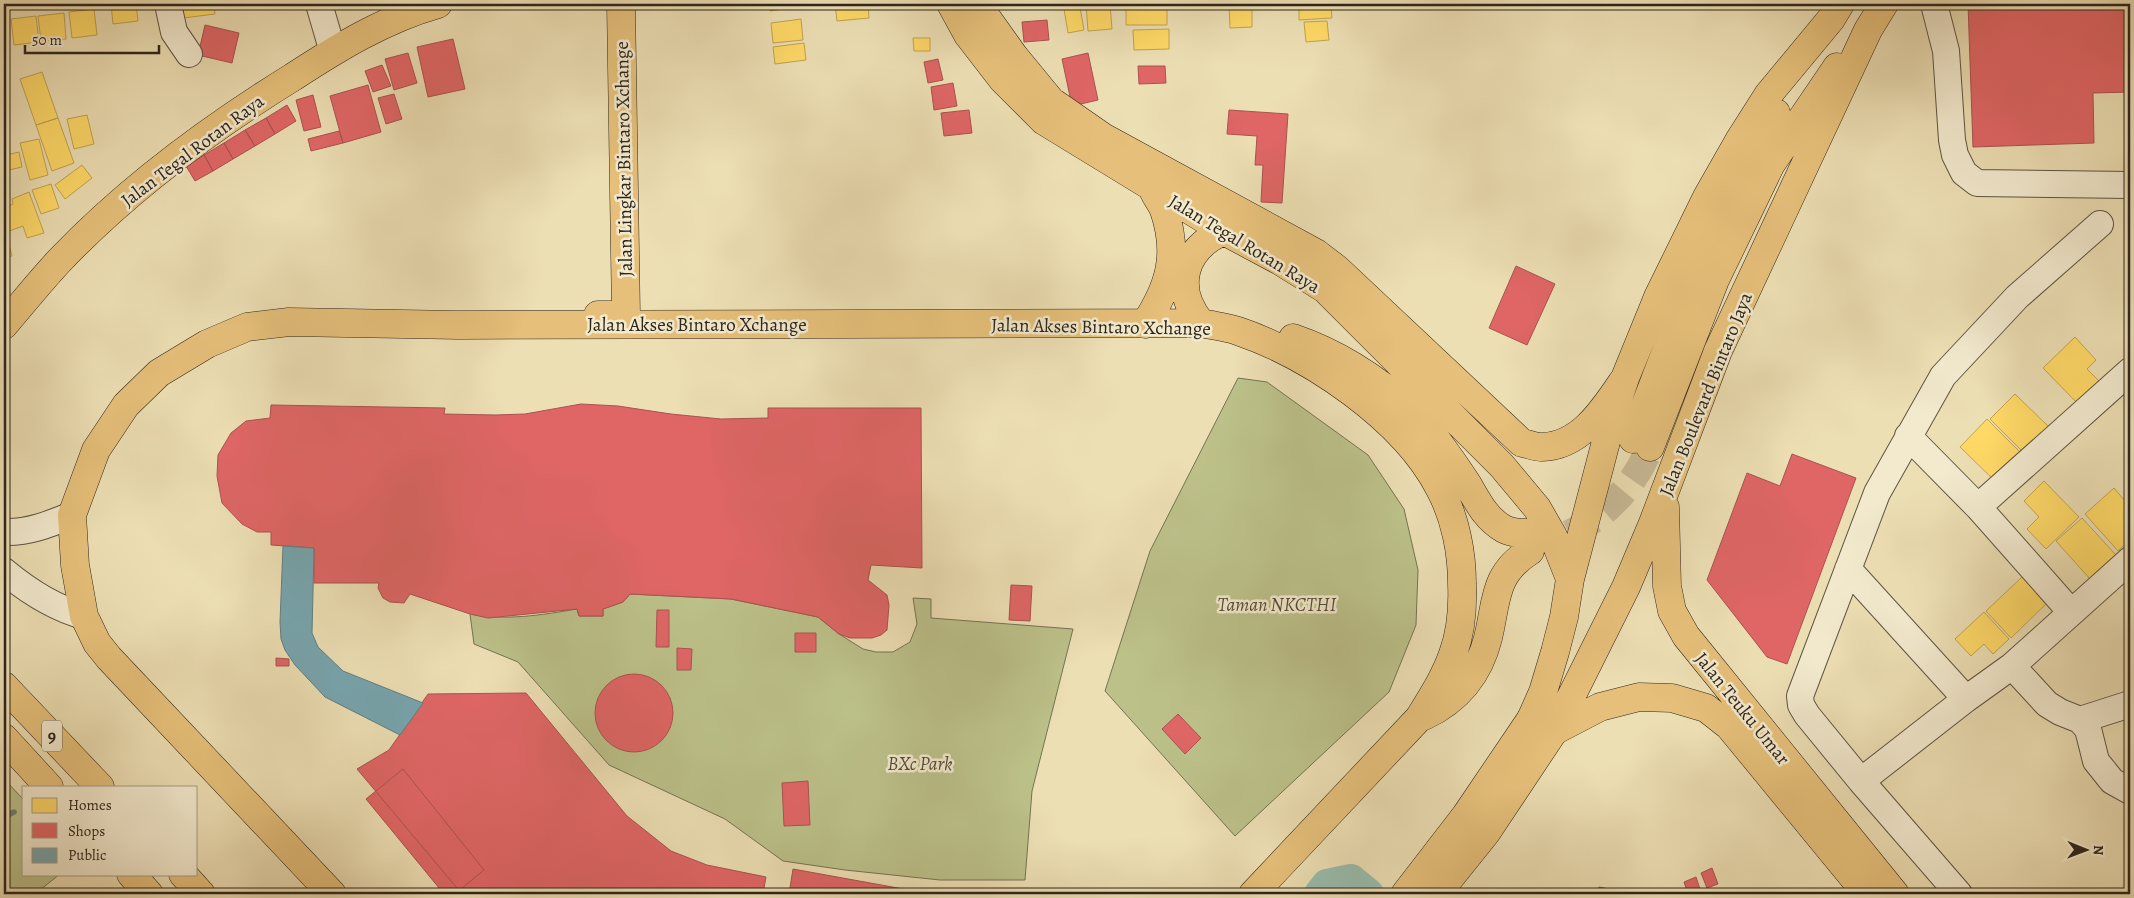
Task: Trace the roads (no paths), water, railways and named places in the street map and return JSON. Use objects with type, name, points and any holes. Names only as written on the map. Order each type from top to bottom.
[{"type":"main road","name":"Jalan Tegal Rotan Raya","points":[[4,325],[60,260],[115,207],[166,164],[211,130],[333,52],[384,23],[438,4]]},
{"type":"main road","name":"Jalan Lingkar Bintaro Xchange","points":[[621,4],[626,315]]},
{"type":"main road","name":"Jalan Tegal Rotan Raya","points":[[952,4],[968,35],[1002,80],[1044,121],[1157,179],[1223,201],[1316,253],[1337,269],[1522,443]]},
{"type":"main road","name":"Jalan Tegal Rotan Raya","points":[[977,4],[1014,56],[1051,101],[1103,137],[1224,231],[1280,261],[1325,289],[1502,466],[1537,508],[1553,536],[1570,579]]},
{"type":"main road","name":"Jalan Boulevard Bintaro Jaya","points":[[1543,725],[1626,587],[1718,351],[1868,30],[1884,4]]},
{"type":"main road","points":[[1836,12],[1758,146],[1716,230],[1675,327],[1642,443],[1692,336],[1715,280],[1771,164],[1829,76],[1868,30]]},
{"type":"main road","points":[[1420,890],[1486,833],[1543,725],[1550,670],[1564,617],[1570,579],[1614,411],[1625,378],[1658,297],[1707,197],[1735,147],[1768,95],[1836,12]]},
{"type":"main road","points":[[1145,324],[1159,302],[1169,277],[1172,254],[1168,222],[1157,179]]},
{"type":"main road","points":[[1202,323],[1188,302],[1185,289],[1188,265],[1202,244],[1212,236],[1224,231]]},
{"type":"main road","name":"Jalan Akses Bintaro Xchange","points":[[458,325],[473,317],[626,315]]},
{"type":"main road","name":"Jalan Akses Bintaro Xchange","points":[[332,894],[109,658],[98,643],[84,616],[75,565],[72,515],[96,450],[126,405],[159,373],[207,344],[247,327],[289,322],[458,325],[1202,323],[1237,331],[1290,353],[1372,409],[1392,426],[1421,459],[1440,489],[1453,520],[1462,563],[1463,604],[1453,655],[1438,687],[1419,718],[1253,894]]},
{"type":"main road","points":[[1237,331],[1276,333],[1306,342],[1363,371],[1405,405],[1423,425],[1441,446],[1490,519],[1505,530],[1530,542],[1501,580],[1495,597],[1482,655],[1466,685],[1446,704],[1419,718]]},
{"type":"main road","points":[[1502,466],[1516,465],[1524,451],[1522,443],[1541,447],[1560,444],[1579,435],[1604,408],[1625,378]]},
{"type":"main road","name":"Jalan Teuku Umar","points":[[1665,491],[1667,586],[1672,611],[1686,636],[1895,894]]},
{"type":"main road","name":"9","points":[[4,686],[99,786]]},
{"type":"main road","name":"Jalan Teuku Umar","points":[[1543,725],[1639,697],[1672,698],[1706,708],[1729,726],[1867,894]]},
{"type":"main road","name":"9","points":[[4,738],[49,786]]},
{"type":"main road","points":[[133,876],[149,894]]},
{"type":"main road","points":[[185,876],[200,894]]},
{"type":"street","points":[[168,4],[174,32],[189,54]]},
{"type":"street","points":[[319,4],[333,52]]},
{"type":"street","points":[[1934,4],[1946,51],[1952,140],[1955,156],[1964,173],[1977,183],[2130,185]]},
{"type":"street","points":[[1959,894],[1861,781],[1807,715],[1800,705],[1800,696],[1876,493],[1944,376],[2018,297],[2100,224]]},
{"type":"street","points":[[1978,508],[2130,371]]},
{"type":"street","points":[[1908,436],[1978,508],[2071,612]]},
{"type":"street","points":[[4,532],[38,528],[72,515]]},
{"type":"street","points":[[1861,781],[1966,699],[2012,666],[2130,560]]},
{"type":"street","points":[[1848,569],[1966,699]]},
{"type":"street","points":[[4,572],[16,582],[62,610],[84,616]]},
{"type":"street","points":[[2012,666],[2047,704],[2060,712],[2080,720],[2088,729],[2096,761],[2112,781],[2130,791]]},
{"type":"street","points":[[2080,720],[2130,704]]},
{"type":"waterway","points":[[4,817],[14,812]]},
{"type":"waterway","points":[[1320,894],[1327,885],[1351,880],[1368,894]]},
{"type":"tunnel","points":[[1569,534],[1595,518],[1618,498],[1636,474],[1650,447]]},
{"type":"park label","name":"Taman NKCTHI","points":[[1277,604]]},
{"type":"park label","name":"BXc Park","points":[[920,763]]}]
